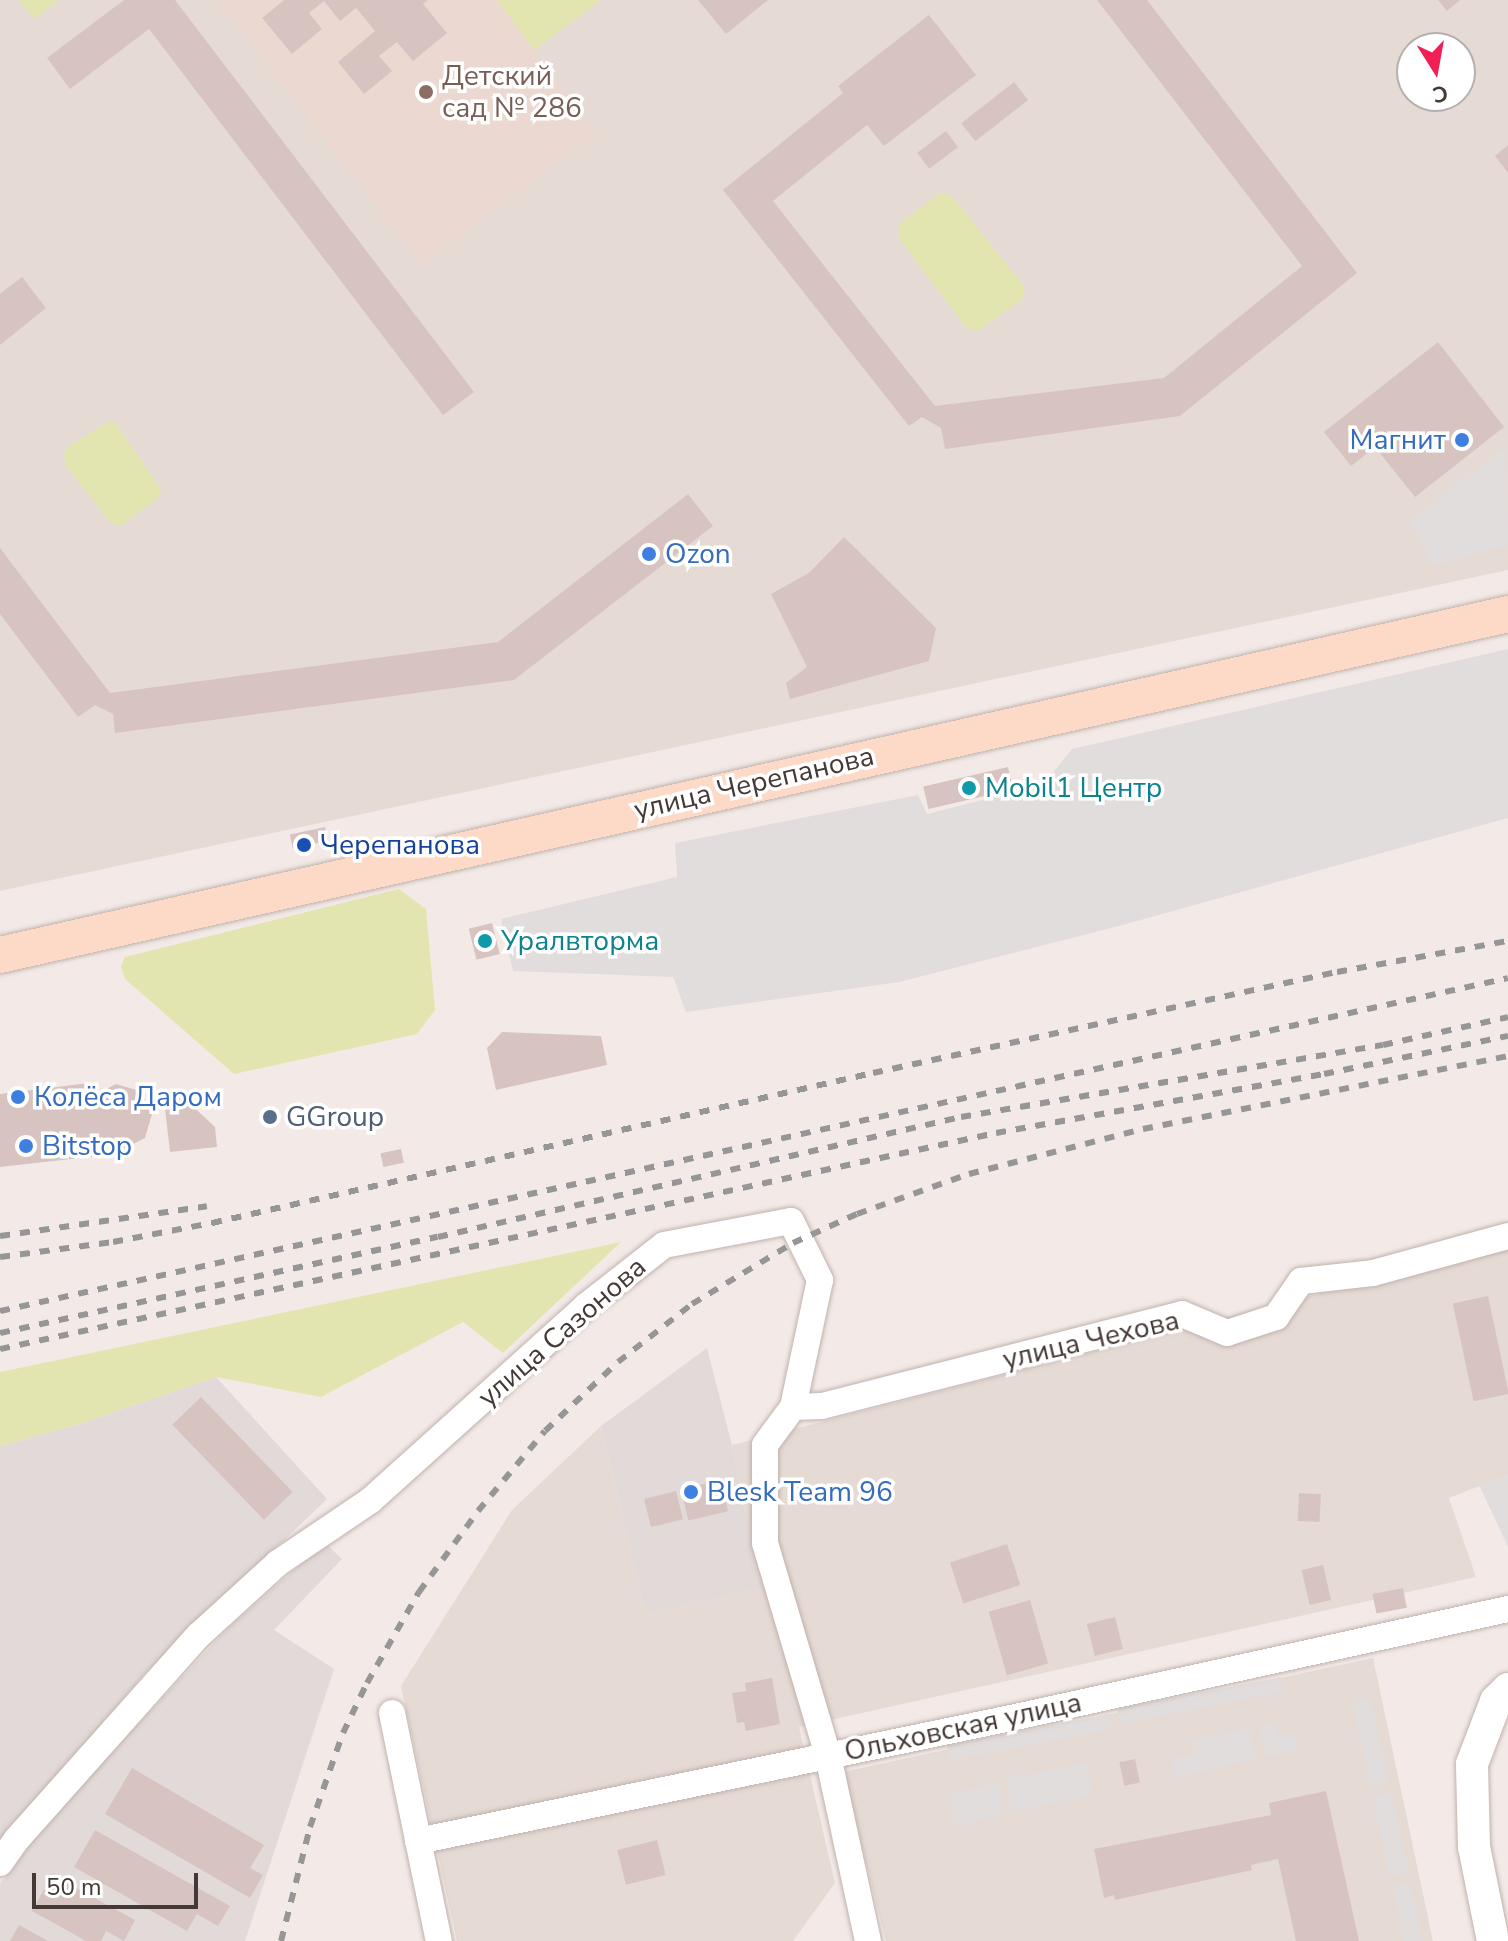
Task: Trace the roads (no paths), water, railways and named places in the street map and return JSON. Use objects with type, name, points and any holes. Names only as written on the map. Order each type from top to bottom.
[{"type":"main road","name":"улица Черепанова","points":[[0,955],[1508,614]]},
{"type":"street","name":"улица Сазонова","points":[[0,1863],[17,1839],[199,1635],[278,1563],[371,1500],[585,1307],[664,1245],[791,1221],[820,1280],[793,1407],[765,1445],[765,1543],[828,1756],[868,1941]]},
{"type":"street","name":"улица Чехова","points":[[793,1407],[822,1406],[1182,1314],[1227,1333],[1276,1317],[1301,1281],[1373,1273],[1508,1236]]},
{"type":"street","name":"Ольховская улица","points":[[418,1841],[1508,1609]]},
{"type":"street","points":[[1493,1941],[1474,1847],[1472,1764],[1496,1701],[1508,1689]]},
{"type":"street","points":[[392,1713],[439,1941]]},
{"type":"railway","points":[[0,1257],[113,1242],[212,1223],[873,1073],[1337,972],[1508,941]]},
{"type":"railway","points":[[0,1311],[1508,978]]},
{"type":"railway","points":[[0,1333],[961,1117],[1383,1045],[1508,1017]]},
{"type":"railway","points":[[0,1349],[996,1133],[1324,1074],[1508,1036]]},
{"type":"railway","points":[[281,1941],[310,1827],[343,1733],[367,1683],[419,1592],[478,1511],[545,1431],[618,1362],[692,1304],[793,1243],[857,1214],[969,1174],[1143,1129],[1508,1056]]},
{"type":"railway","points":[[0,1236],[207,1206]]},
{"type":"place","name":"Детский сад № 286","points":[[426,92]]},
{"type":"place","name":"Магнит","points":[[1462,440]]},
{"type":"place","name":"Ozon","points":[[649,554]]},
{"type":"place","name":"Mobil1 Центр","points":[[969,788]]},
{"type":"place","name":"Черепанова","points":[[304,845]]},
{"type":"place","name":"Уралвторма","points":[[485,941]]},
{"type":"place","name":"Колёса Даром","points":[[18,1097]]},
{"type":"place","name":"GGroup","points":[[270,1117]]},
{"type":"place","name":"Bitstop","points":[[26,1146]]},
{"type":"place","name":"Blesk Team 96","points":[[691,1492]]}]
